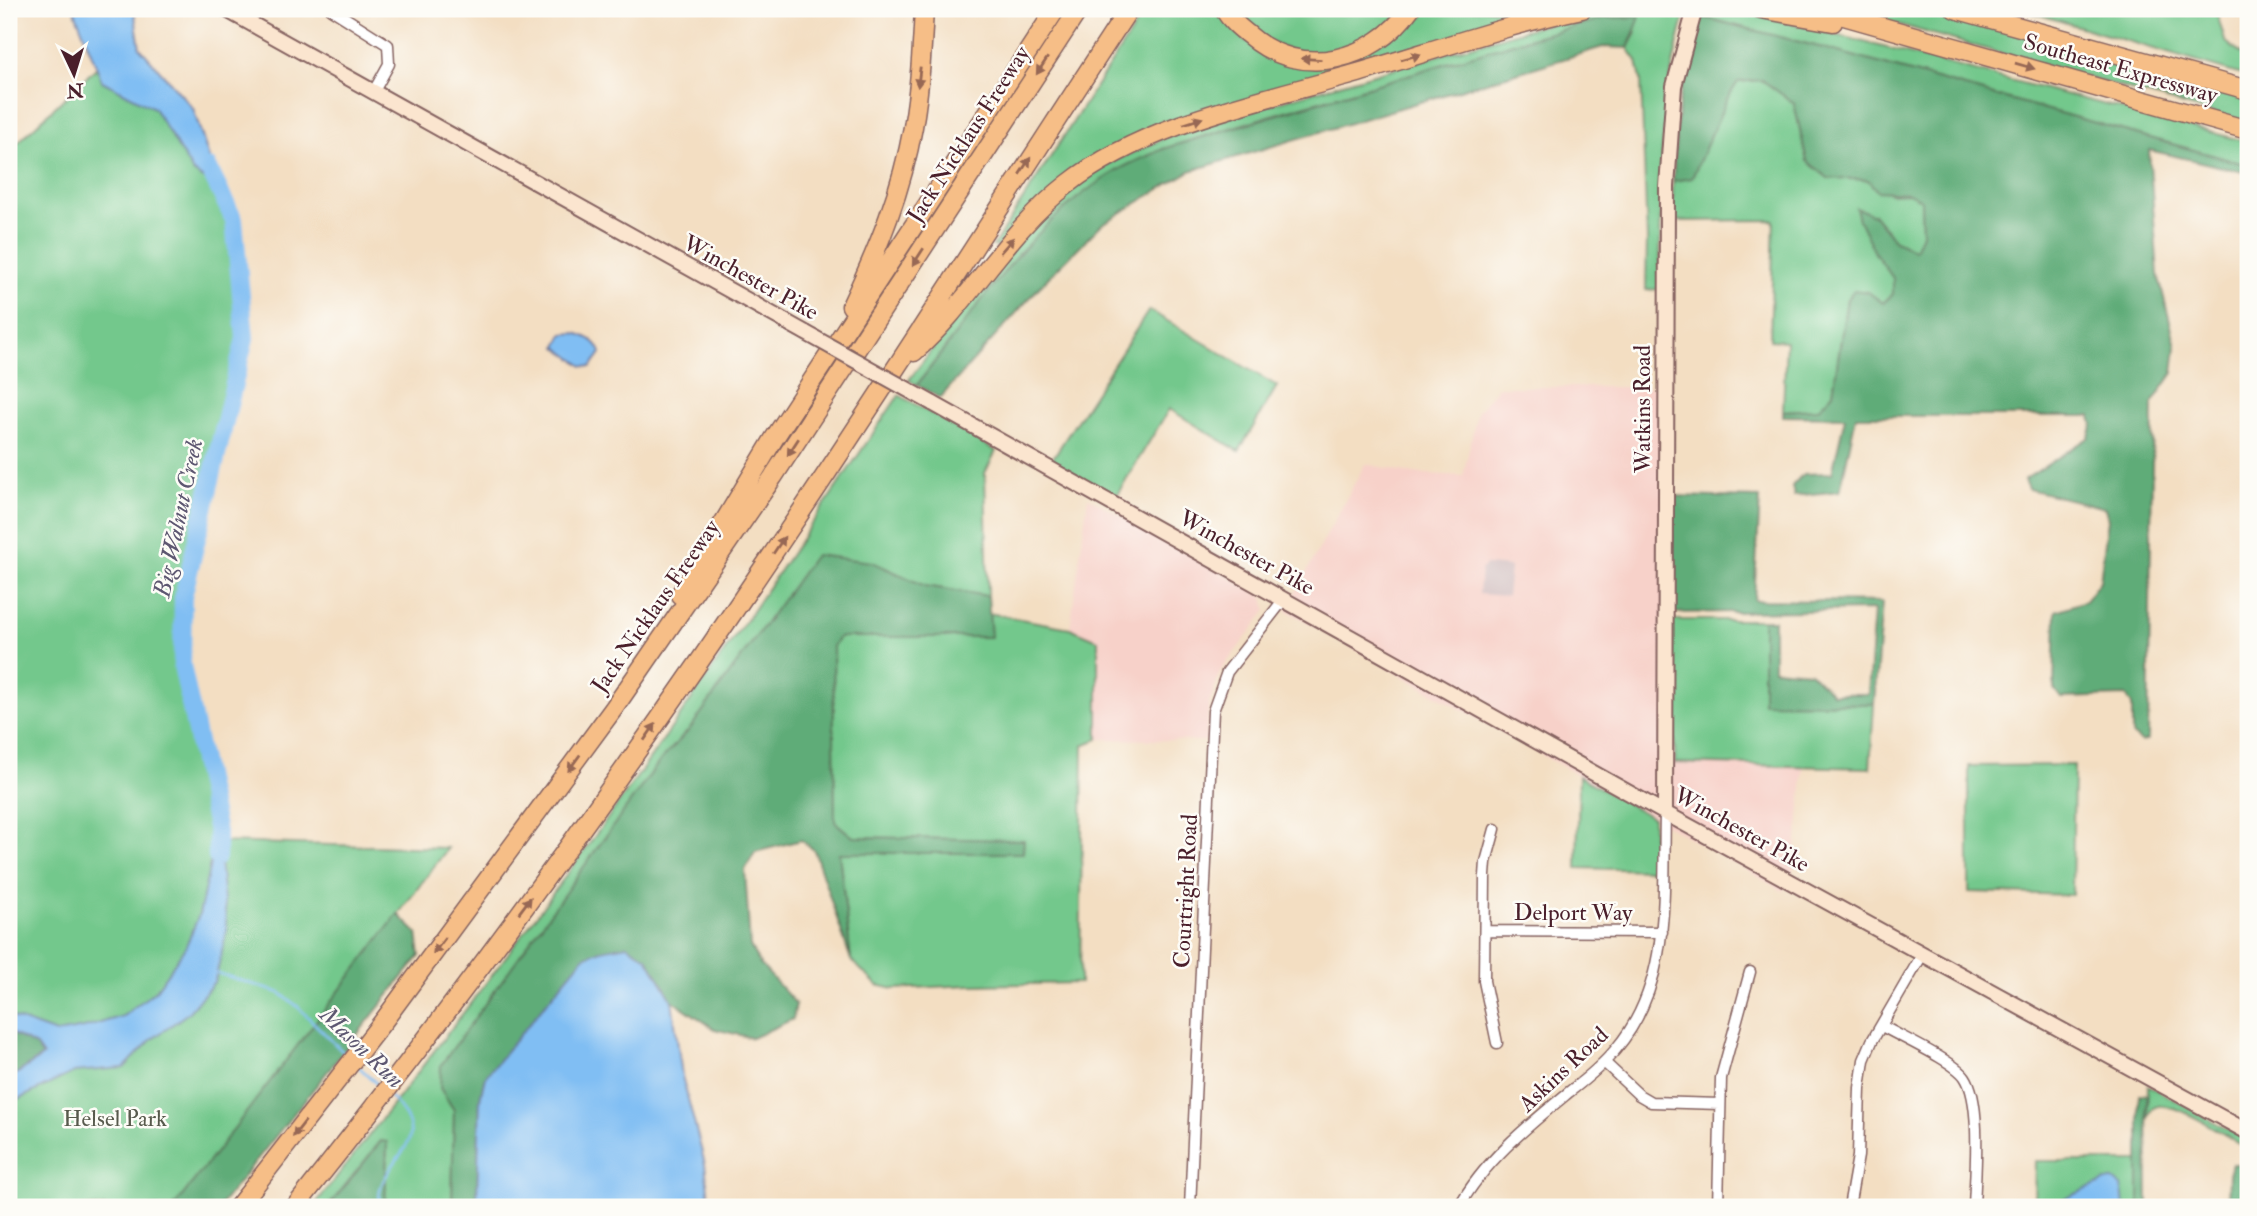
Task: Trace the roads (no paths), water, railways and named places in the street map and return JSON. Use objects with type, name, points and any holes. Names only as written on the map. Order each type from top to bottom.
[{"type":"highway","points":[[832,347],[884,231],[897,191],[913,128],[924,9]]},
{"type":"highway","points":[[614,708],[723,521],[832,347],[1056,9]]},
{"type":"highway","name":"Jack Nicklaus Freeway","points":[[239,1207],[366,1044],[614,708],[773,477],[1079,9]]},
{"type":"highway","points":[[295,1207],[536,891],[682,688],[896,368],[1129,9]]},
{"type":"highway","points":[[1224,9],[1256,41],[1273,51],[1294,58],[1315,60],[1338,59],[1368,49],[1391,32],[1410,9]]},
{"type":"highway","points":[[896,368],[935,332],[1006,245],[1037,212],[1065,186],[1096,163],[1152,136],[1214,114],[1582,9]]},
{"type":"highway","points":[[1761,9],[1959,48]]},
{"type":"highway","name":"Southeast Expressway","points":[[1819,9],[2248,130]]},
{"type":"highway","name":"Southeast Expressway","points":[[1955,9],[2248,90]]},
{"type":"main road","name":"Winchester Pike","points":[[225,9],[1665,813],[2248,1132]]},
{"type":"main road","name":"Watkins Road","points":[[1665,813],[1667,187],[1672,100],[1678,66],[1695,9]]},
{"type":"street","points":[[331,9],[388,45],[389,64],[374,91]]},
{"type":"street","name":"Courtright Road","points":[[1189,1207],[1213,711],[1227,672],[1284,599]]},
{"type":"street","name":"Askins Road","points":[[1459,1207],[1491,1162],[1604,1062],[1628,1034],[1644,1002],[1655,968],[1662,932],[1665,813]]},
{"type":"street","points":[[1495,829],[1486,862],[1484,981],[1497,1042]]},
{"type":"street","name":"Delport Way","points":[[1485,931],[1662,932]]},
{"type":"street","points":[[1849,1207],[1858,1156],[1861,1076],[1872,1041],[1922,955]]},
{"type":"street","points":[[1718,1207],[1720,1104],[1724,1063],[1750,972]]},
{"type":"street","points":[[1882,1026],[1965,1076],[1975,1100],[1974,1207]]},
{"type":"street","points":[[1604,1062],[1651,1102],[1720,1104]]},
{"type":"water","points":[[74,9],[134,9],[140,48],[193,108],[219,189],[193,172],[154,108],[102,81]]},
{"type":"water","points":[[575,333],[591,340],[601,353],[591,367],[583,366],[557,347],[563,334]]},
{"type":"water","points":[[217,832],[227,930],[215,981],[188,1013],[151,1040],[124,1068],[74,1072],[9,1104],[9,1079],[43,1056],[36,1046],[9,1032],[9,1016],[56,1033],[123,1016],[156,990],[186,946],[199,915]]},
{"type":"water","points":[[627,945],[647,958],[672,1000],[682,1076],[705,1164],[710,1207],[481,1207],[477,1199],[480,1099],[485,1077],[584,957],[601,950]]},
{"type":"water","points":[[2106,1181],[2114,1181],[2121,1186],[2125,1207],[2051,1207],[2056,1202]]},
{"type":"waterway","name":"Big Walnut Creek","points":[[208,167],[234,220],[245,338],[183,597],[182,665],[217,832],[217,857]]},
{"type":"waterway","name":"Mason Run","points":[[214,972],[280,993],[297,1006],[347,1056]]},
{"type":"waterway","name":"Mason Run","points":[[357,1065],[380,1087]]},
{"type":"waterway","name":"Mason Run","points":[[379,1207],[381,1186],[408,1142],[410,1133],[409,1123],[390,1097]]},
{"type":"park label","name":"Helsel Park","points":[[115,1118]]}]
